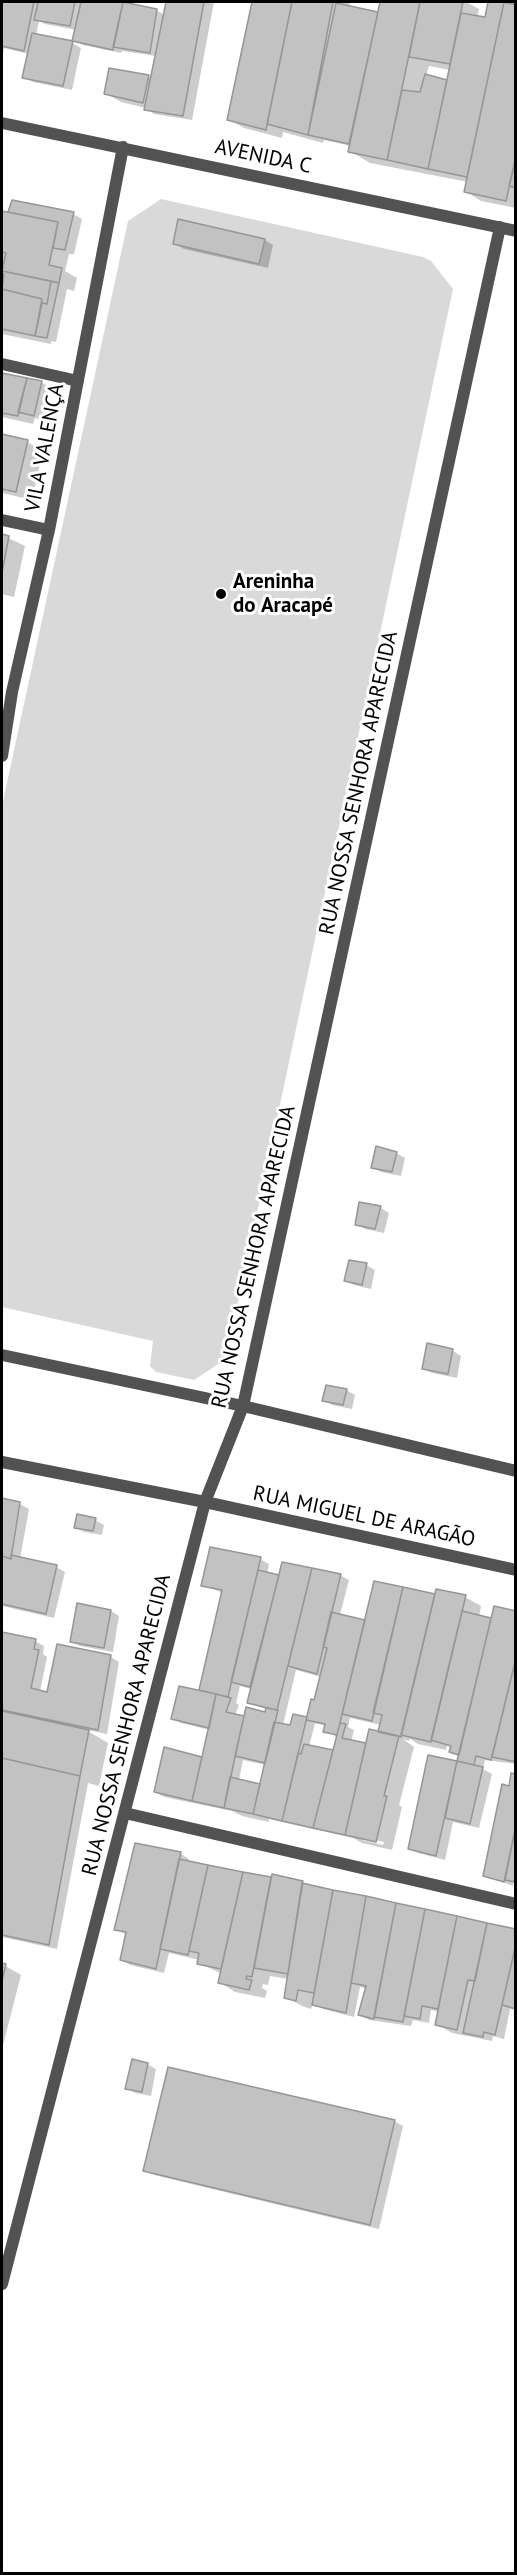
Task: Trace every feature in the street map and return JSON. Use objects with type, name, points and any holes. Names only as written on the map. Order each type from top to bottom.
[{"type":"street","name":"AVENIDA C","points":[[2,123],[516,231]]},
{"type":"street","name":"VILA VALENÇA","points":[[2,756],[7,691],[49,531],[123,147]]},
{"type":"street","name":"RUA NOSSA SENHORA APARECIDA","points":[[2,2284],[205,1502],[243,1406],[500,227]]},
{"type":"street","points":[[2,364],[78,381]]},
{"type":"street","points":[[2,520],[49,531]]},
{"type":"street","points":[[2,1355],[243,1406],[516,1471]]},
{"type":"street","name":"RUA MIGUEL DE ARAGÃO","points":[[2,1462],[205,1502],[516,1570]]},
{"type":"street","points":[[125,1813],[516,1904]]},
{"type":"shaded area","points":[[161,199],[423,257],[431,261],[453,289],[226,1359],[194,1380],[156,1372],[150,1366],[153,1341],[2,1307],[2,806],[128,221]]},
{"type":"building","points":[[2,2],[34,2],[24,51],[2,46]]},
{"type":"building","points":[[38,2],[75,2],[70,26],[34,20]]},
{"type":"building","points":[[81,2],[123,2],[113,50],[72,41]]},
{"type":"building","points":[[123,2],[157,9],[150,53],[113,47]]},
{"type":"building","points":[[166,2],[204,2],[183,116],[144,110]]},
{"type":"building","points":[[252,2],[292,2],[266,130],[227,120]]},
{"type":"building","points":[[292,2],[333,2],[308,135],[267,124]]},
{"type":"building","points":[[380,2],[420,2],[387,160],[348,152]]},
{"type":"building","points":[[420,2],[463,2],[450,64],[409,57]]},
{"type":"building","points":[[488,2],[504,2],[467,177],[428,169],[461,13],[485,17]]},
{"type":"building","points":[[504,2],[516,5],[516,157],[506,201],[464,192]]},
{"type":"building","points":[[336,3],[378,12],[349,144],[308,135]]},
{"type":"building","points":[[32,33],[73,41],[63,86],[22,78]]},
{"type":"building","points":[[109,68],[149,75],[143,103],[104,94]]},
{"type":"building","points":[[425,74],[447,80],[428,169],[387,160],[402,90],[420,92]]},
{"type":"building","points":[[516,157],[516,188],[509,186]]},
{"type":"building","points":[[12,200],[74,212],[65,250],[53,248],[58,222],[8,212]]},
{"type":"building","points":[[2,211],[58,222],[49,265],[62,268],[59,283],[2,271],[6,253],[2,252]]},
{"type":"building","points":[[178,219],[265,239],[259,264],[173,244]]},
{"type":"building","points":[[2,252],[6,253],[2,271]]},
{"type":"building","points":[[2,271],[51,281],[47,304],[42,303],[42,299],[2,289],[4,274]]},
{"type":"building","points":[[51,281],[59,283],[47,338],[35,336],[42,303],[47,304]]},
{"type":"building","points":[[2,289],[42,299],[35,336],[2,329]]},
{"type":"building","points":[[2,373],[27,378],[18,416],[2,413]]},
{"type":"building","points":[[27,378],[42,381],[34,416],[18,412]]},
{"type":"building","points":[[2,434],[28,440],[16,492],[2,489]]},
{"type":"building","points":[[2,534],[9,536],[2,573]]},
{"type":"building","points":[[376,1146],[397,1152],[392,1172],[371,1168]]},
{"type":"building","points":[[359,1202],[381,1206],[375,1229],[355,1225]]},
{"type":"building","points":[[349,1260],[367,1263],[362,1285],[344,1281]]},
{"type":"building","points":[[427,1343],[453,1349],[448,1374],[422,1369]]},
{"type":"building","points":[[326,1385],[347,1389],[343,1405],[322,1401]]},
{"type":"building","points":[[2,1498],[20,1502],[11,1559],[2,1556]]},
{"type":"building","points":[[77,1514],[96,1518],[93,1531],[74,1528]]},
{"type":"building","points":[[210,1547],[261,1557],[228,1697],[199,1690],[222,1590],[201,1586]]},
{"type":"building","points":[[11,1555],[57,1565],[46,1614],[2,1604],[2,1556],[11,1559]]},
{"type":"building","points":[[282,1562],[312,1568],[277,1710],[247,1703]]},
{"type":"building","points":[[312,1568],[341,1574],[317,1674],[288,1666]]},
{"type":"building","points":[[258,1570],[279,1575],[250,1687],[231,1682]]},
{"type":"building","points":[[374,1581],[403,1587],[372,1721],[342,1714]]},
{"type":"building","points":[[403,1587],[435,1594],[401,1737],[378,1732],[382,1715],[373,1713]]},
{"type":"building","points":[[436,1589],[466,1595],[431,1742],[401,1735]]},
{"type":"building","points":[[77,1603],[111,1610],[104,1648],[70,1642]]},
{"type":"building","points":[[494,1606],[516,1611],[516,1658],[491,1760],[476,1756],[474,1765],[457,1761]]},
{"type":"building","points":[[462,1611],[491,1618],[459,1755],[449,1752],[451,1746],[431,1740]]},
{"type":"building","points":[[331,1612],[365,1620],[337,1735],[323,1732],[325,1724],[306,1720],[311,1699],[314,1700],[327,1648],[323,1647]]},
{"type":"building","points":[[2,1632],[36,1639],[34,1649],[39,1650],[31,1688],[47,1692],[57,1644],[111,1655],[98,1730],[2,1710]]},
{"type":"building","points":[[516,1658],[516,1762],[492,1757]]},
{"type":"building","points":[[179,1686],[216,1694],[209,1728],[171,1719]]},
{"type":"building","points":[[216,1694],[231,1698],[226,1712],[244,1716],[224,1808],[192,1801]]},
{"type":"building","points":[[246,1707],[265,1712],[266,1708],[278,1710],[265,1763],[235,1756]]},
{"type":"building","points":[[2,1711],[89,1730],[80,1776],[2,1758]]},
{"type":"building","points":[[293,1714],[307,1717],[282,1821],[253,1814],[274,1722],[290,1725]]},
{"type":"building","points":[[340,1723],[346,1724],[342,1738],[366,1743],[345,1835],[313,1828]]},
{"type":"building","points":[[369,1729],[399,1736],[384,1796],[387,1796],[376,1842],[345,1835]]},
{"type":"building","points":[[304,1744],[333,1750],[313,1828],[282,1821],[298,1753],[301,1754]]},
{"type":"building","points":[[164,1747],[202,1757],[192,1801],[154,1792]]},
{"type":"building","points":[[428,1755],[457,1761],[436,1856],[408,1849]]},
{"type":"building","points":[[2,1758],[80,1776],[49,1945],[2,1935]]},
{"type":"building","points":[[457,1761],[483,1767],[470,1824],[445,1818]]},
{"type":"building","points":[[511,1773],[516,1774],[516,1825],[504,1882],[483,1876],[502,1784],[509,1786]]},
{"type":"building","points":[[230,1777],[260,1784],[253,1814],[224,1808]]},
{"type":"building","points":[[516,1825],[516,1882],[505,1880]]},
{"type":"building","points":[[135,1843],[181,1852],[156,1969],[120,1960],[126,1932],[114,1930]]},
{"type":"building","points":[[179,1859],[208,1865],[188,1955],[160,1949]]},
{"type":"building","points":[[208,1865],[243,1872],[221,1969],[197,1964],[199,1953],[189,1951]]},
{"type":"building","points":[[243,1872],[271,1877],[252,1977],[247,1976],[246,1979],[252,1980],[249,1990],[218,1983]]},
{"type":"building","points":[[272,1874],[303,1881],[288,1974],[254,1968]]},
{"type":"building","points":[[302,1883],[333,1890],[314,1993],[298,1990],[296,2001],[284,1998]]},
{"type":"building","points":[[333,1890],[366,1896],[346,2013],[312,2005]]},
{"type":"building","points":[[366,1896],[396,1903],[374,2019],[358,2015],[366,1986],[351,1983]]},
{"type":"building","points":[[396,1903],[425,1909],[403,2022],[374,2017]]},
{"type":"building","points":[[425,1909],[457,1916],[438,2009],[422,2006],[420,2019],[404,2016]]},
{"type":"building","points":[[457,1916],[487,1923],[475,1981],[468,1980],[457,2030],[435,2025]]},
{"type":"building","points":[[487,1923],[516,1929],[516,1944],[495,2035],[484,2032],[483,2037],[463,2033]]},
{"type":"building","points":[[516,1944],[516,2009],[502,2005]]},
{"type":"building","points":[[2,1963],[6,1964],[2,1981]]},
{"type":"building","points":[[132,2059],[148,2063],[142,2092],[125,2089]]},
{"type":"building","points":[[168,2067],[395,2120],[370,2225],[143,2171]]},
{"type":"place","name":"Areninha do Aracapé","points":[[221,594]]}]
